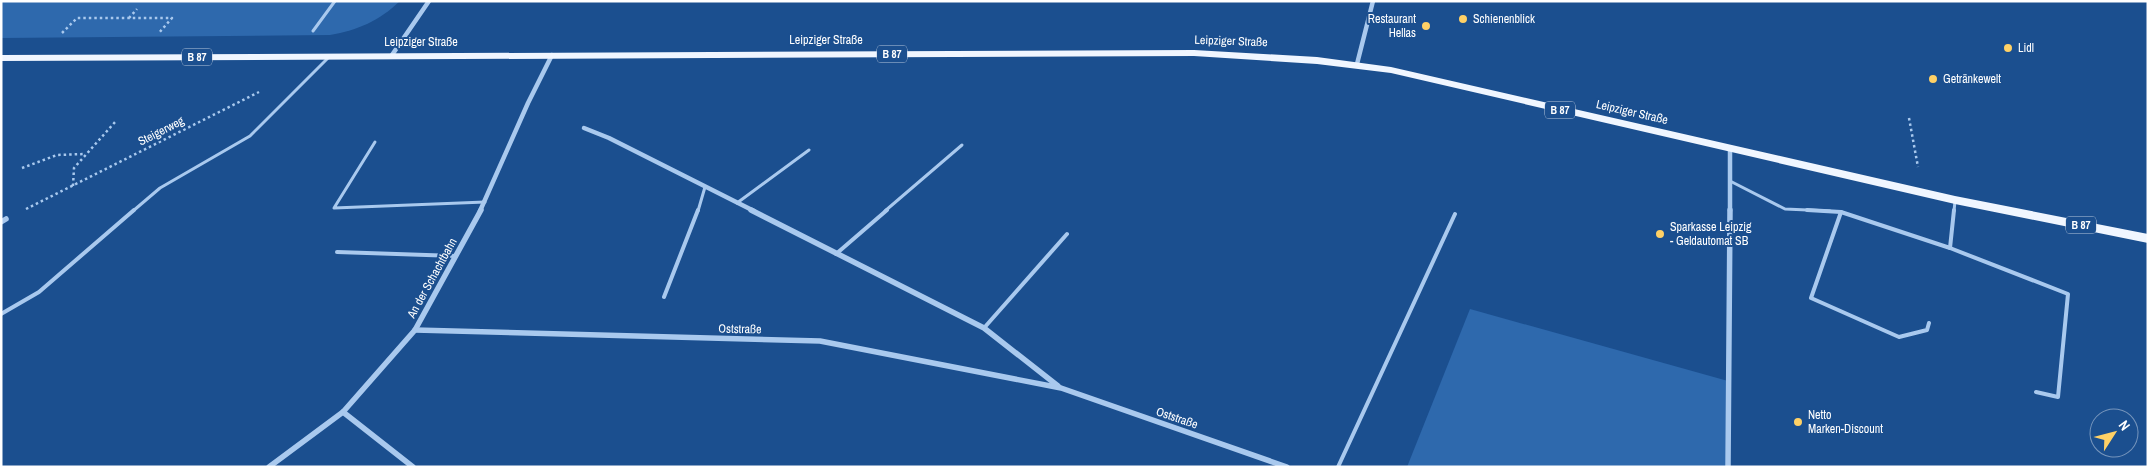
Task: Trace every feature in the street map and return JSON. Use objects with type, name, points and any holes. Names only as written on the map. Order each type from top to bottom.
[{"type":"main road","name":"Leipziger Straße","points":[[1,58],[1194,53],[1273,56],[1357,64],[1391,70],[1730,150],[1955,200],[2148,239]]},
{"type":"street","points":[[392,55],[428,1]]},
{"type":"street","points":[[1357,64],[1373,1]]},
{"type":"street","name":"An der Schachtbahn","points":[[269,467],[343,412],[415,330],[485,202],[528,103],[552,55]]},
{"type":"street","name":"Oststraße","points":[[584,128],[609,138],[984,328],[1061,388]]},
{"type":"street","points":[[1728,467],[1730,150]]},
{"type":"street","name":"Oststraße","points":[[415,330],[820,341],[1061,388],[1287,467]]},
{"type":"street","points":[[343,412],[413,467]]},
{"type":"lane","points":[[313,31],[335,1]]},
{"type":"lane","points":[[1,314],[39,292],[160,188],[250,136],[329,57]]},
{"type":"lane","points":[[374,142],[334,208],[485,202]]},
{"type":"lane","points":[[836,254],[962,145]]},
{"type":"lane","points":[[737,203],[809,150]]},
{"type":"lane","points":[[1730,181],[1785,210],[1841,212],[1950,248],[2068,294],[2058,396],[2036,392]]},
{"type":"lane","points":[[664,297],[698,211],[705,187]]},
{"type":"lane","points":[[1950,248],[1955,200]]},
{"type":"lane","points":[[1841,212],[1811,298],[1899,337],[1927,330],[1929,324]]},
{"type":"lane","points":[[1338,467],[1455,214]]},
{"type":"lane","points":[[984,328],[1067,234]]},
{"type":"lane","points":[[338,252],[456,256]]},
{"type":"path","points":[[128,18],[137,9]]},
{"type":"path","points":[[66,29],[77,18],[172,18],[162,28]]},
{"type":"path","name":"Steigerweg","points":[[4,220],[267,88]]},
{"type":"path","points":[[1909,118],[1922,192]]},
{"type":"path","points":[[73,186],[74,168],[116,121]]},
{"type":"path","points":[[22,168],[57,155],[86,154]]},
{"type":"shaded area","points":[[1,1],[400,1],[368,24],[330,35],[1,38]]},
{"type":"shaded area","points":[[1470,309],[1728,381],[1728,467],[1407,467]]},
{"type":"place","name":"Schienenblick","points":[[1463,19]]},
{"type":"place","name":"Restaurant Hellas","points":[[1426,26]]},
{"type":"place","name":"Lidl","points":[[2008,48]]},
{"type":"place","name":"Getränkewelt","points":[[1933,79]]},
{"type":"place","name":"Sparkasse Leipzig - Geldautomat SB","points":[[1660,234]]},
{"type":"place","name":"Netto Marken-Discount","points":[[1798,422]]}]
